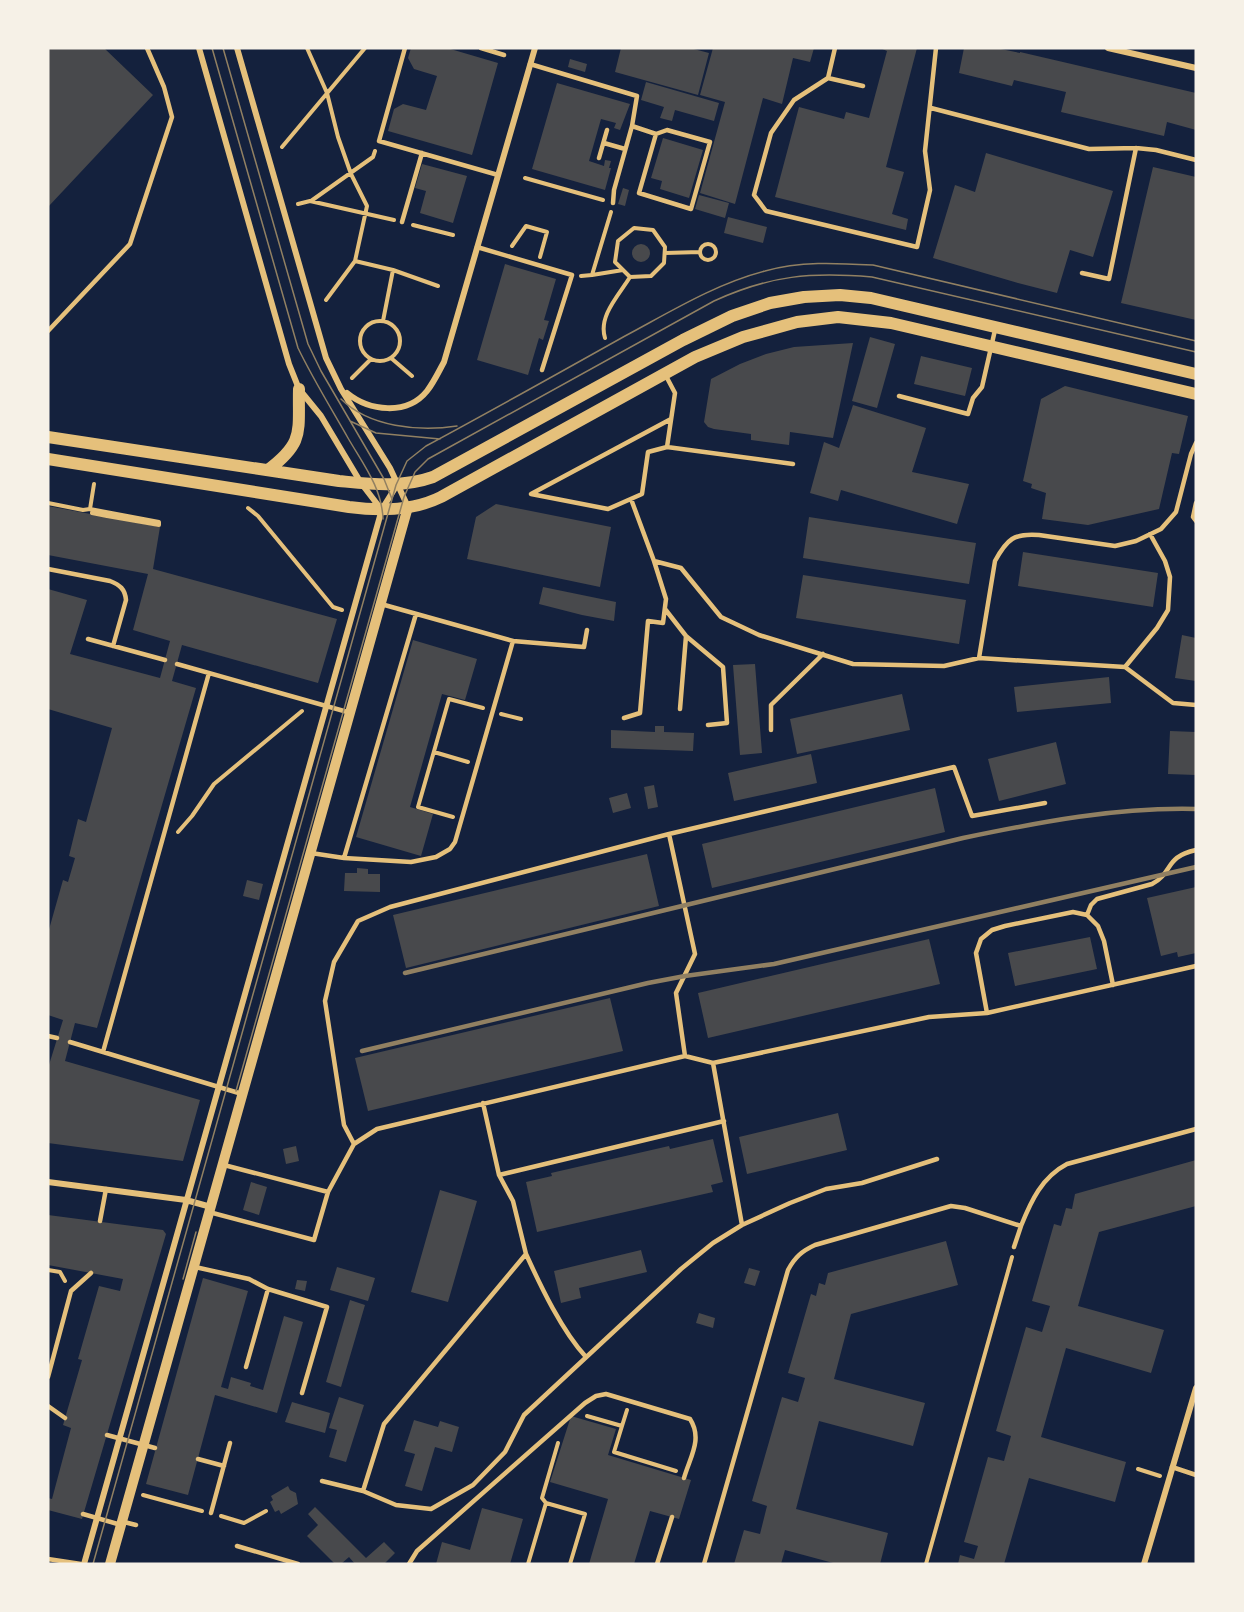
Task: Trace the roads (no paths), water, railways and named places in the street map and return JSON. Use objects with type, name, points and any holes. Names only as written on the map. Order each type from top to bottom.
[{"type":"main road","points":[[48,437],[361,483],[398,485],[433,477],[691,336],[732,316],[770,303],[823,295],[871,298],[1196,374]]},
{"type":"main road","points":[[48,459],[318,502],[382,510],[408,507],[441,497],[719,345],[780,325],[822,319],[856,318],[881,321],[1196,394]]},
{"type":"main road","points":[[268,470],[289,452],[299,433],[299,390]]},
{"type":"street","points":[[199,48],[289,364],[299,390],[321,416],[361,483],[382,510]]},
{"type":"street","points":[[110,1564],[408,507],[390,468],[330,368],[237,48]]},
{"type":"street","points":[[342,389],[364,405],[382,408],[410,404],[427,392],[444,362],[535,48]]},
{"type":"street","points":[[1108,48],[1196,68]]},
{"type":"street","points":[[83,1564],[382,510],[398,485]]},
{"type":"street","points":[[48,1182],[186,1200],[210,1210]]},
{"type":"street","points":[[1144,1564],[1196,1390]]},
{"type":"lane","points":[[48,331],[130,244],[172,117],[164,87],[147,48]]},
{"type":"lane","points":[[405,48],[379,141],[498,175]]},
{"type":"lane","points":[[481,48],[504,55]]},
{"type":"lane","points":[[835,48],[828,78],[794,100],[771,133],[754,195],[766,211],[917,247],[930,190],[925,151],[936,48]]},
{"type":"lane","points":[[530,64],[637,96],[632,126],[614,190],[613,203]]},
{"type":"lane","points":[[828,78],[863,86]]},
{"type":"lane","points":[[931,108],[1089,149],[1156,150],[1196,160]]},
{"type":"lane","points":[[632,126],[656,134],[667,130],[710,142],[691,209],[639,193],[656,134]]},
{"type":"lane","points":[[599,158],[607,130]]},
{"type":"lane","points":[[604,143],[625,149]]},
{"type":"lane","points":[[1082,273],[1109,279],[1136,148]]},
{"type":"lane","points":[[402,222],[422,153]]},
{"type":"lane","points":[[477,247],[572,275],[542,370]]},
{"type":"lane","points":[[899,396],[968,414],[973,398],[982,387],[996,327]]},
{"type":"lane","points":[[665,374],[675,393],[667,447]]},
{"type":"lane","points":[[671,419],[531,494],[608,509],[642,494],[648,452],[667,447],[793,464]]},
{"type":"lane","points":[[979,658],[995,561],[1003,547],[1013,537],[1027,534],[1039,535],[1115,546],[1136,541],[1161,529],[1176,512],[1196,443]]},
{"type":"lane","points":[[624,718],[640,713],[648,621],[663,623],[666,599],[631,499]]},
{"type":"lane","points":[[1196,503],[1193,517],[1196,521]]},
{"type":"lane","points":[[1125,667],[1157,628],[1168,610],[1170,578],[1166,561],[1150,534]]},
{"type":"lane","points":[[654,561],[681,568],[721,617],[759,635],[853,664],[944,666],[979,658],[1125,667],[1173,703],[1196,705]]},
{"type":"lane","points":[[48,569],[120,585],[125,592],[126,600],[113,646]]},
{"type":"lane","points":[[381,604],[513,640],[584,647],[587,630]]},
{"type":"lane","points":[[665,609],[687,636],[723,667],[727,723],[708,724]]},
{"type":"lane","points":[[344,858],[416,614]]},
{"type":"lane","points":[[680,709],[687,636]]},
{"type":"lane","points":[[88,639],[165,660]]},
{"type":"lane","points":[[311,853],[344,858],[411,862],[425,860],[450,849],[455,842],[462,820],[513,640]]},
{"type":"lane","points":[[771,730],[771,705],[823,654]]},
{"type":"lane","points":[[177,664],[351,713]]},
{"type":"lane","points":[[103,1052],[209,673]]},
{"type":"lane","points":[[354,1144],[344,1125],[325,1001],[334,962],[358,921],[390,907],[669,834],[954,767],[972,816],[1045,803]]},
{"type":"lane","points":[[669,834],[695,954],[676,993],[686,1056]]},
{"type":"lane","points":[[1087,915],[1097,899],[1152,884],[1159,880],[1175,858],[1196,850]]},
{"type":"lane","points":[[987,1013],[976,953],[981,939],[992,930],[1005,926],[1073,912],[1087,915],[1098,926],[1104,940],[1113,985]]},
{"type":"lane","points":[[210,1210],[314,1240],[328,1192],[354,1144],[377,1129],[686,1056],[713,1063],[929,1017],[987,1013],[1196,966]]},
{"type":"lane","points":[[48,1036],[57,1038]]},
{"type":"lane","points":[[70,1042],[242,1094]]},
{"type":"lane","points":[[713,1063],[742,1225]]},
{"type":"lane","points":[[483,1103],[499,1175],[513,1201],[526,1254],[539,1282],[577,1347],[586,1357]]},
{"type":"lane","points":[[499,1175],[724,1121]]},
{"type":"lane","points":[[1014,1248],[1031,1203],[1042,1184],[1055,1170],[1067,1164],[1196,1129]]},
{"type":"lane","points":[[322,1481],[363,1491],[396,1505],[431,1509],[473,1485],[505,1452],[524,1415],[681,1269],[713,1243],[742,1225],[826,1189],[862,1183],[937,1159]]},
{"type":"lane","points":[[223,1164],[328,1192]]},
{"type":"lane","points":[[100,1221],[106,1189]]},
{"type":"lane","points":[[704,1564],[788,1270],[794,1259],[804,1250],[815,1245],[951,1206],[965,1208],[1021,1226]]},
{"type":"lane","points":[[363,1491],[384,1424],[526,1254]]},
{"type":"lane","points":[[194,1267],[249,1279],[268,1289],[327,1306],[302,1393]]},
{"type":"lane","points":[[48,1377],[71,1291],[91,1273]]},
{"type":"lane","points":[[246,1367],[268,1289]]},
{"type":"lane","points":[[408,1564],[417,1551],[585,1403],[596,1396],[606,1394],[690,1419],[696,1429],[697,1438],[685,1476]]},
{"type":"lane","points":[[48,1406],[65,1418]]},
{"type":"lane","points":[[107,1434],[156,1448]]},
{"type":"lane","points":[[211,1514],[230,1443]]},
{"type":"lane","points":[[198,1459],[224,1466]]},
{"type":"lane","points":[[1172,1467],[1196,1475]]},
{"type":"lane","points":[[83,1514],[136,1525]]},
{"type":"lane","points":[[657,1564],[672,1517]]},
{"type":"lane","points":[[237,1546],[298,1564]]},
{"type":"lane","points":[[48,1559],[83,1564]]},
{"type":"tram line","points":[[212,48],[298,348],[371,477],[379,497],[383,519]]},
{"type":"tram line","points":[[223,48],[308,344],[321,371],[384,479],[392,499]]},
{"type":"tram line","points":[[93,1564],[396,485],[407,461],[426,446],[693,299],[728,283],[765,271],[791,266],[832,263],[873,265],[1196,341]]},
{"type":"tram line","points":[[236,1091],[404,497],[415,472],[428,459],[714,301],[754,286],[792,277],[830,275],[872,277],[1196,352]]},
{"type":"tram line","points":[[341,399],[366,416],[395,425],[427,428],[457,426]]},
{"type":"tram line","points":[[350,421],[376,433],[440,439]]},
{"type":"tram line","points":[[183,1279],[196,1232]]},
{"type":"railway","points":[[405,973],[963,838],[1050,821],[1108,813],[1196,809]]},
{"type":"railway","points":[[362,1051],[648,983],[774,964],[1196,867]]}]
